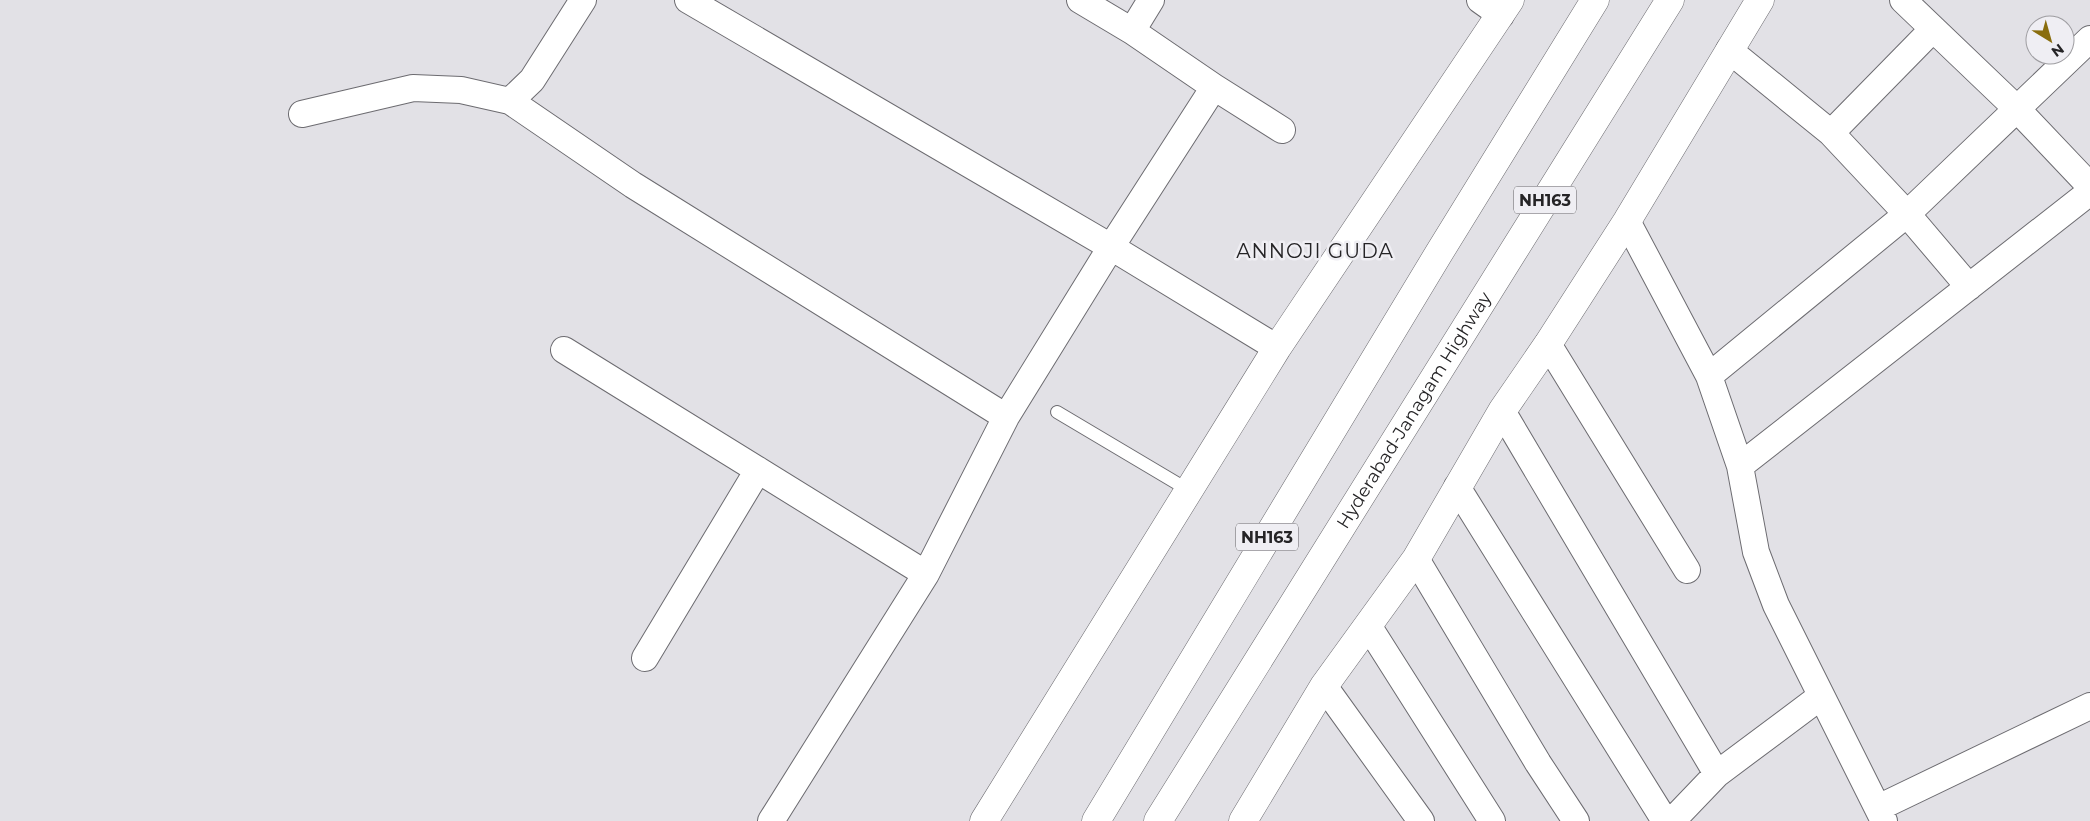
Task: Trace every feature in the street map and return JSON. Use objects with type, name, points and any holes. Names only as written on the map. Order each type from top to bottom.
[{"type":"main road","name":"NH163","points":[[1096,821],[1409,303],[1595,0]]},
{"type":"main road","name":"Hyderabad-Janagam Highway","points":[[1158,821],[1670,0]]},
{"type":"main road","points":[[1243,821],[1324,686],[1369,627],[1416,559],[1502,411],[1548,344],[1627,221],[1760,0]]},
{"type":"main road","points":[[984,821],[1277,348],[1497,5]]},
{"type":"street","points":[[510,101],[532,80],[583,0]]},
{"type":"street","points":[[688,0],[1111,247],[1277,348]]},
{"type":"street","points":[[1080,0],[1132,31],[1214,87],[1282,130]]},
{"type":"street","points":[[1132,31],[1151,0]]},
{"type":"street","points":[[1904,0],[1932,30],[2016,108],[2090,186]]},
{"type":"street","points":[[1831,133],[1932,30]]},
{"type":"street","points":[[1709,376],[1907,214],[2090,39]]},
{"type":"street","points":[[1729,50],[1831,133],[1907,214],[1969,287]]},
{"type":"street","points":[[772,821],[926,574],[1006,417],[1111,247],[1214,87]]},
{"type":"street","points":[[302,114],[414,88],[461,90],[510,101],[633,185],[1006,417]]},
{"type":"street","points":[[1740,466],[2090,192]]},
{"type":"street","points":[[1627,221],[1709,376],[1740,466],[1756,552],[1776,605],[1820,697],[1881,815],[2090,706]]},
{"type":"street","points":[[1548,344],[1687,570]]},
{"type":"street","points":[[564,350],[926,574]]},
{"type":"street","points":[[1502,411],[1717,774]]},
{"type":"street","points":[[645,658],[758,470]]},
{"type":"street","points":[[1457,487],[1666,821]]},
{"type":"street","points":[[1416,559],[1538,764],[1576,821]]},
{"type":"street","points":[[1369,627],[1492,821]]},
{"type":"street","points":[[1324,686],[1420,821]]},
{"type":"street","points":[[1672,821],[1717,774],[1820,697]]},
{"type":"lane","points":[[1057,412],[1190,491]]},
{"type":"district","name":"ANNOJI GUDA","points":[[1315,251]]}]
